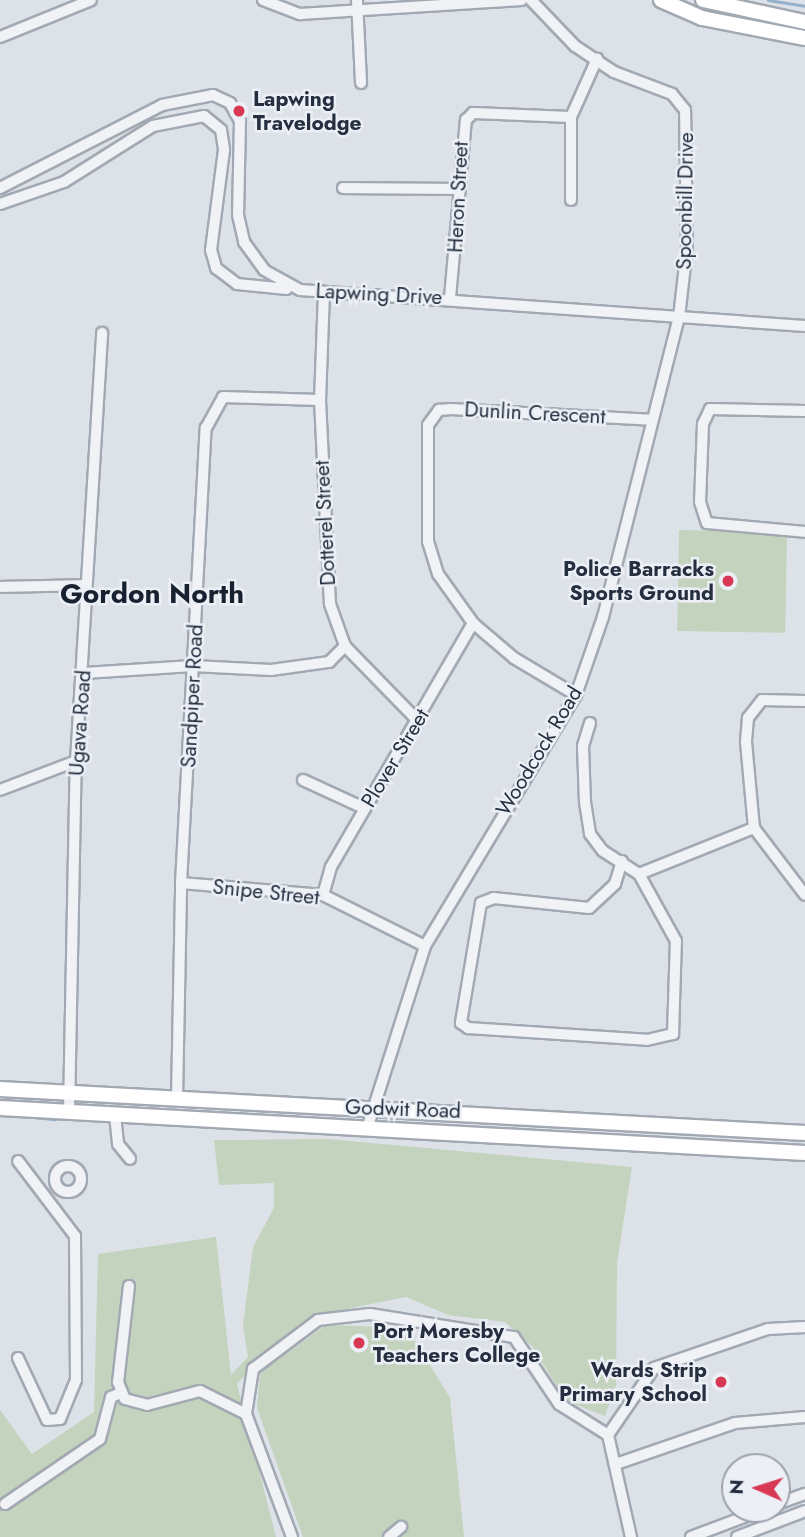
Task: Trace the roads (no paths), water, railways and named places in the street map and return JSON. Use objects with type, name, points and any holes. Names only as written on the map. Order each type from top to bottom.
[{"type":"main road","points":[[661,0],[702,18],[805,38]]},
{"type":"main road","points":[[703,0],[805,22]]},
{"type":"main road","name":"Godwit Road","points":[[0,1088],[805,1133]]},
{"type":"main road","name":"Godwit Road","points":[[0,1108],[805,1153]]},
{"type":"street","points":[[0,37],[91,0]]},
{"type":"street","points":[[263,0],[300,14],[357,5],[522,0]]},
{"type":"street","name":"Spoonbill Drive","points":[[531,0],[597,59],[672,94],[685,110],[687,248],[680,317]]},
{"type":"street","points":[[357,5],[361,83]]},
{"type":"street","points":[[570,200],[571,117],[597,59]]},
{"type":"street","name":"Lapwing Drive","points":[[0,188],[100,143],[162,105],[194,95],[219,96],[240,121],[238,215],[244,242],[264,270],[300,290],[450,298],[805,326]]},
{"type":"street","name":"Heron Street","points":[[450,298],[461,130],[474,113],[571,117]]},
{"type":"street","points":[[0,204],[64,182],[153,126],[204,116],[221,130],[224,150],[211,250],[216,268],[237,284],[300,290]]},
{"type":"street","points":[[344,188],[457,190]]},
{"type":"street","name":"Dotterel Street","points":[[324,292],[320,400],[326,575],[345,646],[418,721]]},
{"type":"street","name":"Woodcock Road","points":[[367,1129],[425,946],[576,695],[604,617],[651,420],[680,317]]},
{"type":"street","name":"Ugava Road","points":[[69,1113],[76,761],[84,673],[86,585],[102,333]]},
{"type":"street","name":"Sandpiper Road","points":[[177,1099],[180,883],[208,417],[223,397],[320,400]]},
{"type":"street","name":"Dunlin Crescent","points":[[576,695],[514,658],[473,623],[430,559],[426,482],[431,415],[479,409],[651,420]]},
{"type":"street","points":[[805,411],[710,409],[703,424],[700,502],[707,523],[805,532]]},
{"type":"street","points":[[0,587],[86,585]]},
{"type":"street","name":"Plover Street","points":[[323,895],[326,877],[364,808],[418,721],[473,623]]},
{"type":"street","points":[[84,673],[193,666],[248,672],[298,667],[329,662],[345,646]]},
{"type":"street","points":[[805,701],[762,700],[748,718],[754,828],[805,895]]},
{"type":"street","points":[[590,723],[583,767],[590,834],[639,874],[676,941],[673,1034],[647,1040],[468,1028],[461,1023],[481,903],[494,898],[589,908],[615,884],[622,861]]},
{"type":"street","points":[[0,790],[76,761]]},
{"type":"street","points":[[303,780],[364,808]]},
{"type":"street","points":[[639,874],[754,828]]},
{"type":"street","name":"Snipe Street","points":[[180,883],[323,895],[425,946]]},
{"type":"street","points":[[115,1115],[118,1144],[130,1159]]},
{"type":"street","points":[[18,1161],[75,1236],[76,1380],[60,1419],[47,1420],[18,1358]]},
{"type":"street","points":[[45,1195],[55,1185],[60,1168],[75,1167],[81,1178],[72,1192]]},
{"type":"street","points":[[55,1185],[72,1192],[77,1203]]},
{"type":"street","points":[[130,1286],[121,1393],[128,1402],[147,1405],[200,1391],[246,1414]]},
{"type":"street","points":[[292,1537],[246,1414],[253,1369],[318,1320],[370,1314],[438,1330],[503,1332],[526,1352],[569,1415],[608,1435],[631,1537]]},
{"type":"street","points":[[608,1435],[654,1368],[768,1329],[805,1327]]},
{"type":"street","points":[[5,1504],[100,1438],[111,1398],[121,1393]]},
{"type":"street","points":[[616,1464],[735,1423],[805,1417]]},
{"type":"street","points":[[737,1537],[805,1511]]},
{"type":"street","points":[[691,1537],[728,1523]]},
{"type":"street","points":[[389,1537],[401,1527]]},
{"type":"waterway","points":[[768,0],[805,6]]},
{"type":"waterway","points":[[24,1116],[55,1119]]},
{"type":"place","name":"Lapwing Travelodge","points":[[239,111]]},
{"type":"place","name":"Police Barracks Sports Ground","points":[[728,581]]},
{"type":"place","name":"Port Moresby Teachers College","points":[[359,1343]]},
{"type":"place","name":"Wards Strip Primary School","points":[[721,1382]]},
{"type":"district","name":"Gordon North","points":[[152,594]]}]
